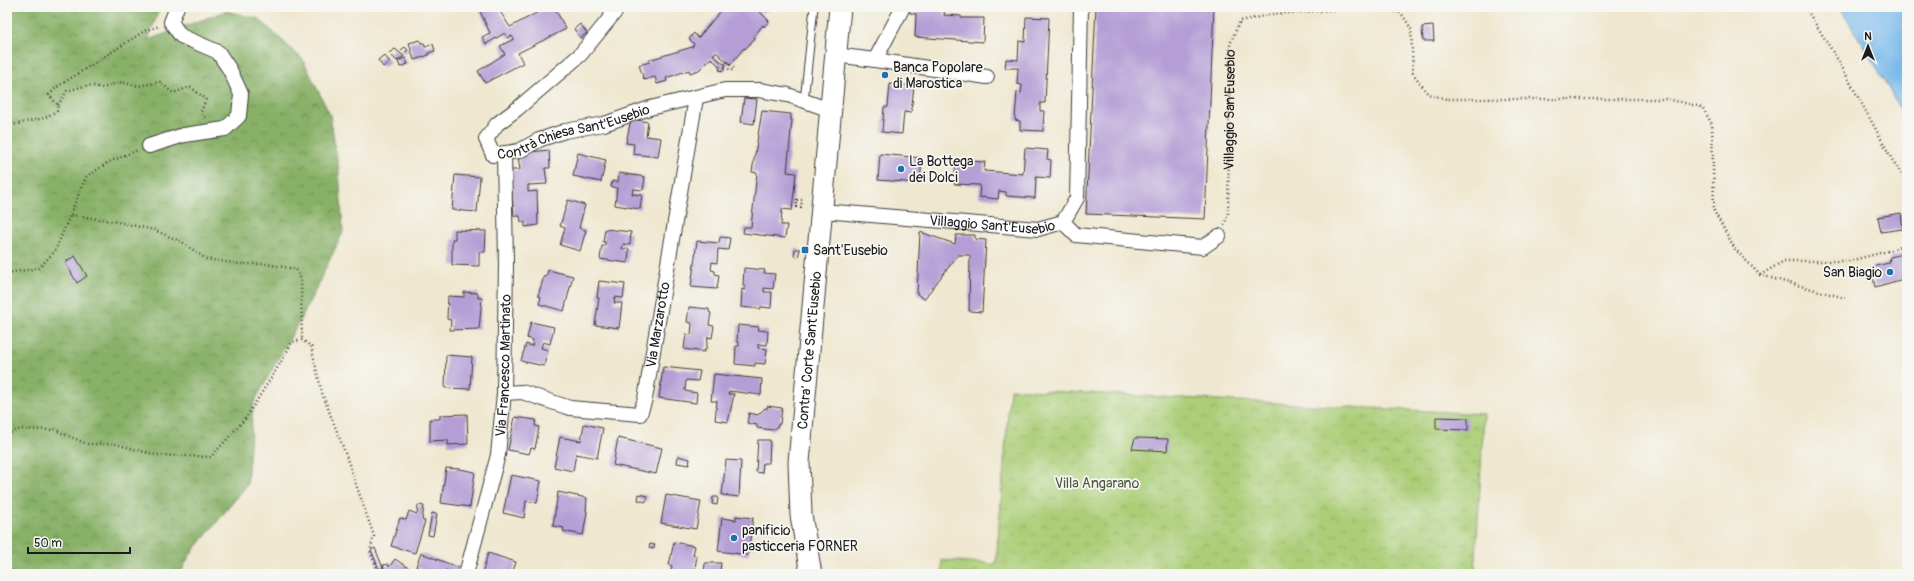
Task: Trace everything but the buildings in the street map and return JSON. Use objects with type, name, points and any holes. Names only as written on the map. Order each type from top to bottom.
[{"type":"street","points":[[149,146],[184,135],[226,129],[239,116],[241,94],[230,70],[218,52],[181,36],[171,22],[177,7]]},
{"type":"street","name":"Contrà Chiesa Sant'Eusebio","points":[[619,7],[580,55],[517,109],[497,124],[486,139],[493,155],[519,151],[539,140],[565,131],[604,124],[650,108],[726,90],[759,90],[788,95],[830,110]]},
{"type":"street","name":"Contra' Corte Sant'Eusebio","points":[[811,574],[800,515],[799,462],[823,211],[830,110],[840,7]]},
{"type":"street","points":[[875,60],[903,7]]},
{"type":"street","name":"Villaggio Sant'Eusebio","points":[[823,211],[1038,229],[1063,222],[1077,198],[1081,7]]},
{"type":"street","points":[[835,55],[987,77]]},
{"type":"street","name":"Via Marzarotto","points":[[504,393],[522,392],[570,408],[640,414],[646,391],[696,98]]},
{"type":"street","name":"Via Francesco Martinato","points":[[466,574],[498,455],[504,393],[506,263],[504,154]]},
{"type":"street","points":[[1063,222],[1076,235],[1203,247],[1219,236]]},
{"type":"lane","points":[[804,101],[814,7]]},
{"type":"path","name":"Villaggio San'Eusebio","points":[[1219,236],[1228,216],[1230,44],[1240,21],[1273,14],[1379,7],[1401,13],[1411,28],[1413,73],[1428,94],[1446,99],[1667,99],[1702,107],[1712,124],[1714,211],[1735,248],[1760,275]]},
{"type":"path","points":[[1805,7],[1838,60],[1893,160],[1907,182]]},
{"type":"path","points":[[58,105],[49,95],[57,87],[146,30],[171,22]]},
{"type":"path","points":[[7,126],[44,118],[57,111],[58,105],[67,91],[88,85],[103,88],[119,82],[138,86],[160,82],[173,93],[190,87],[206,99],[201,112],[204,117],[212,119]]},
{"type":"path","points":[[7,273],[38,268],[55,251],[86,177],[109,162],[149,146]]},
{"type":"path","points":[[71,215],[118,222],[154,230],[182,242],[206,259],[240,264],[266,264],[296,269],[301,279],[302,340]]},
{"type":"path","points":[[1760,275],[1784,261],[1849,261],[1892,250],[1907,244]]},
{"type":"path","points":[[1760,275],[1845,298]]},
{"type":"path","points":[[7,434],[21,429],[55,430],[87,444],[116,444],[156,455],[211,457],[244,419],[283,360],[292,342],[302,340],[311,346],[322,393],[343,447],[374,536],[370,551],[379,574]]},
{"type":"green space","points":[[7,7],[160,7],[148,40],[226,11],[259,19],[303,60],[330,115],[339,171],[343,232],[305,311],[253,404],[247,485],[189,556],[180,574],[7,574]]},
{"type":"green space","name":"Villa Angarano","points":[[1010,389],[1484,414],[1475,574],[942,574],[942,560],[996,564]]},
{"type":"water","points":[[1840,7],[1907,7],[1907,123],[1884,80]]},
{"type":"place","name":"Banca Popolare di Marostica","points":[[885,75]]},
{"type":"place","name":"La Bottega dei Dolci","points":[[901,169]]},
{"type":"place","name":"Sant'Eusebio","points":[[805,250]]},
{"type":"place","name":"San Biagio","points":[[1890,272]]},
{"type":"place","name":"panificio pasticceria FORNER","points":[[734,538]]}]
